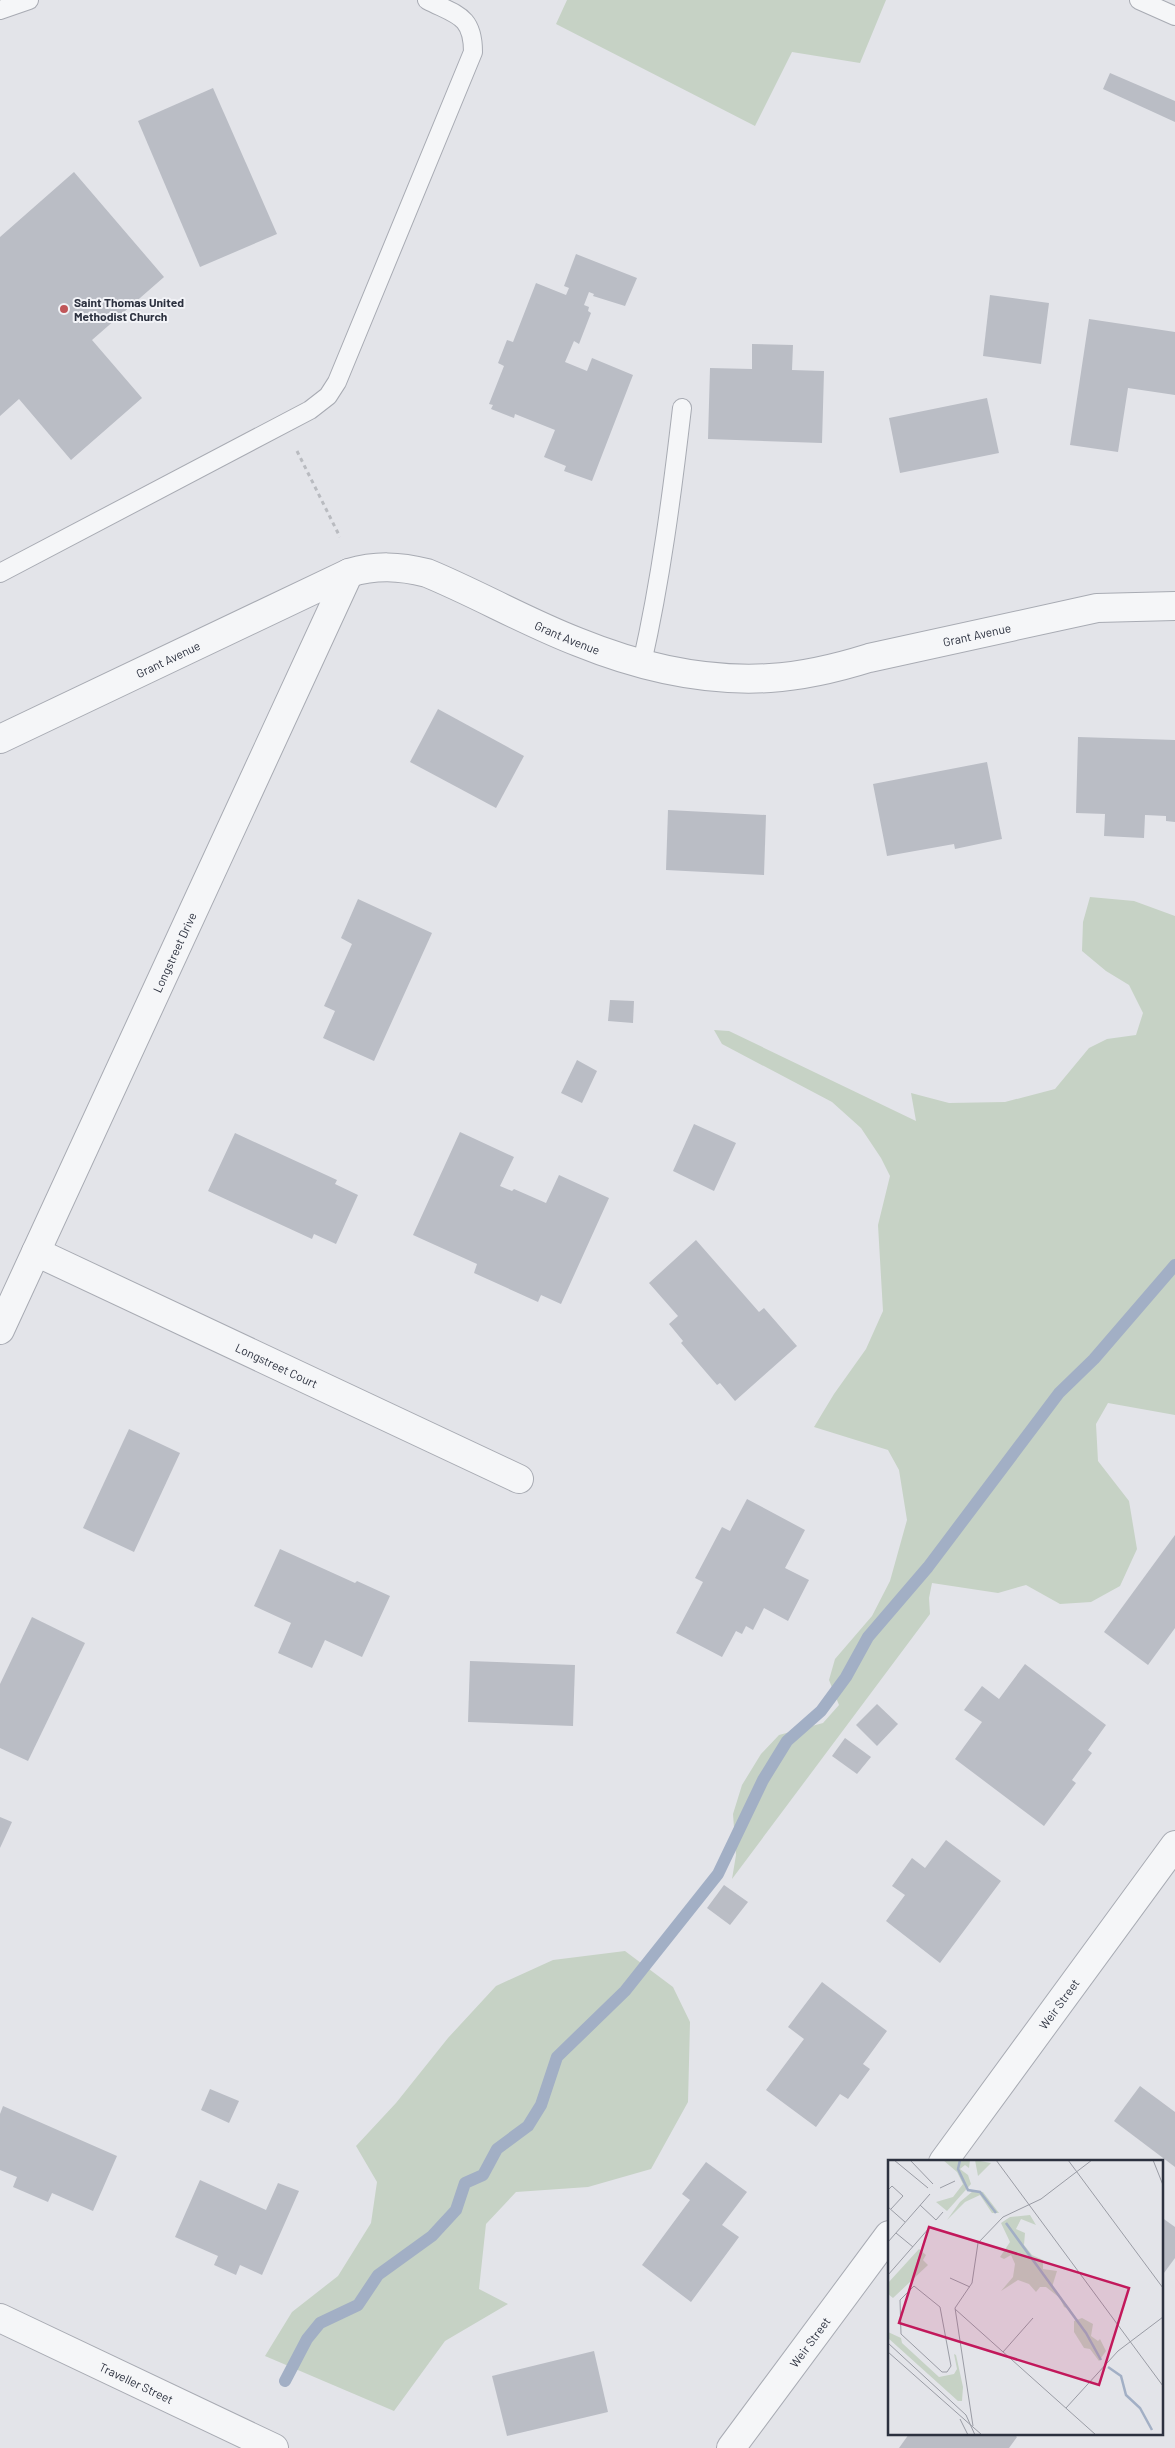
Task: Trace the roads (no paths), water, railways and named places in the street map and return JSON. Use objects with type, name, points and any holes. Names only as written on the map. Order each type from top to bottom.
[{"type":"street","name":"Grant Avenue","points":[[0,739],[353,572],[385,566],[406,568],[426,573],[578,642],[642,663],[706,676],[770,678],[832,669],[869,658],[1097,608],[1175,606]]},
{"type":"street","name":"Longstreet Drive","points":[[0,1330],[353,572]]},
{"type":"street","name":"Longstreet Court","points":[[36,1252],[519,1479]]},
{"type":"street","name":"Weir Street","points":[[944,2160],[1175,1845]]},
{"type":"street","name":"Weir Street","points":[[731,2448],[888,2236]]},
{"type":"street","name":"Traveller Street","points":[[0,2318],[274,2448]]},
{"type":"lane","points":[[0,10],[29,0]]},
{"type":"lane","points":[[0,573],[283,424],[320,403],[337,382],[473,52],[473,34],[463,18],[427,0]]},
{"type":"lane","points":[[1139,0],[1175,16]]},
{"type":"lane","points":[[642,663],[656,594],[670,506],[682,408]]},
{"type":"waterway","points":[[285,2381],[307,2339],[320,2323],[358,2305],[378,2275],[432,2236],[456,2210],[465,2183],[483,2175],[497,2149],[528,2126],[541,2105],[557,2057],[625,1991],[718,1874],[763,1780],[787,1741],[821,1711],[846,1677],[868,1637],[928,1567],[1059,1393],[1094,1359],[1175,1265]]},
{"type":"place","name":"Saint Thomas United Methodist Church","points":[[64,309]]}]
